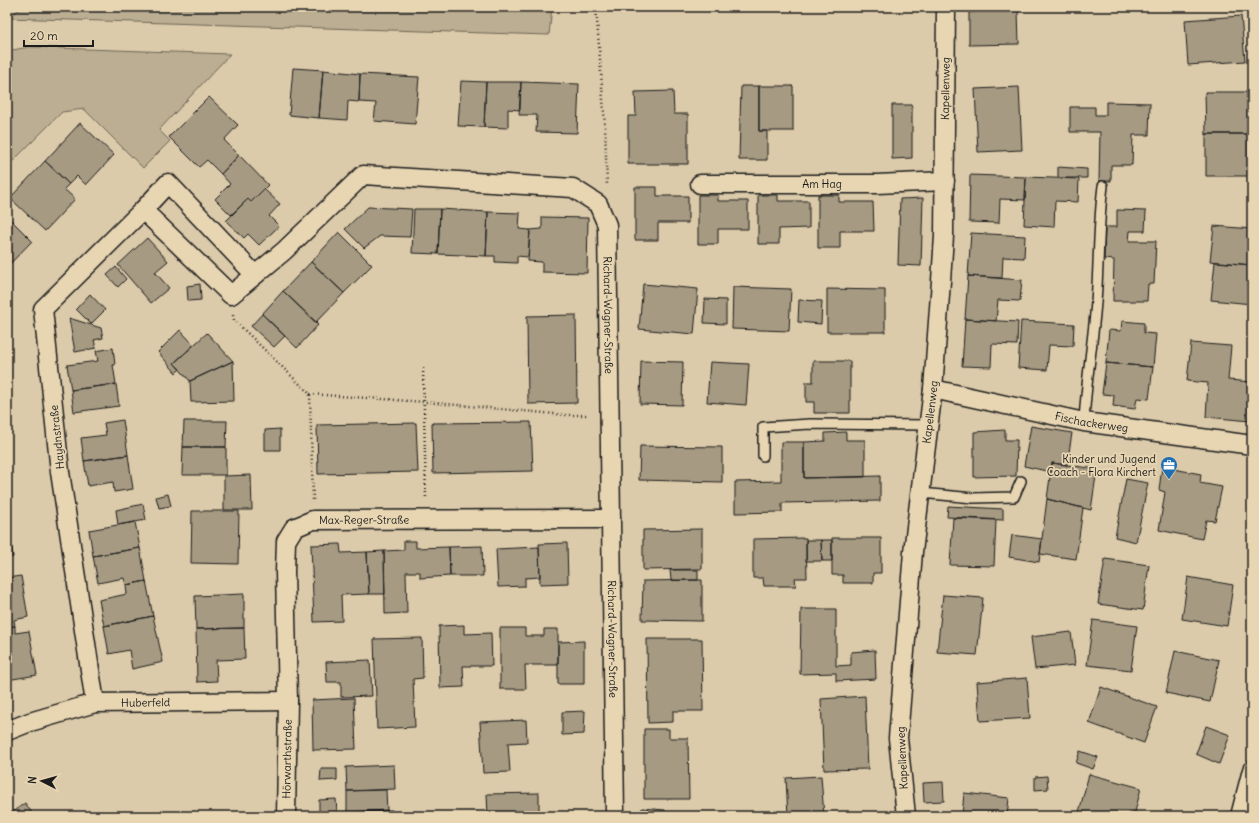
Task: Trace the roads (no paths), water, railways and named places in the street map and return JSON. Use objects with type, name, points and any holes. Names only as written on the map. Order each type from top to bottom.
[{"type":"street","name":"Kapellenweg","points":[[906,816],[898,738],[913,552],[933,389],[944,236],[946,7]]},
{"type":"street","name":"Richard-Wagner-Straße","points":[[254,276],[284,251],[362,175],[573,188],[598,204],[607,225],[614,816]]},
{"type":"street","name":"Am Hag","points":[[700,184],[877,184],[944,181]]},
{"type":"street","name":"Haydnstraße","points":[[95,703],[60,472],[42,309],[143,210],[168,183],[254,276]]},
{"type":"street","points":[[143,210],[231,295],[254,276]]},
{"type":"street","name":"Fischackerweg","points":[[933,389],[1084,422],[1252,445]]},
{"type":"street","name":"Max-Reger-Straße","points":[[288,701],[285,572],[286,541],[294,528],[313,520],[610,519]]},
{"type":"street","name":"Huberfeld","points":[[7,731],[30,722],[95,703],[288,701]]},
{"type":"street","name":"Hörwarthstraße","points":[[286,816],[288,701]]},
{"type":"street","points":[[1240,816],[1252,770]]},
{"type":"lane","points":[[1084,422],[1096,303],[1100,213],[1103,186]]},
{"type":"lane","points":[[763,456],[763,427],[810,424],[929,425]]},
{"type":"lane","points":[[921,493],[972,498],[1014,497],[1021,481]]},
{"type":"place","name":"Kinder und Jugend Coach - Flora Kirchert","points":[[1169,480]]}]
